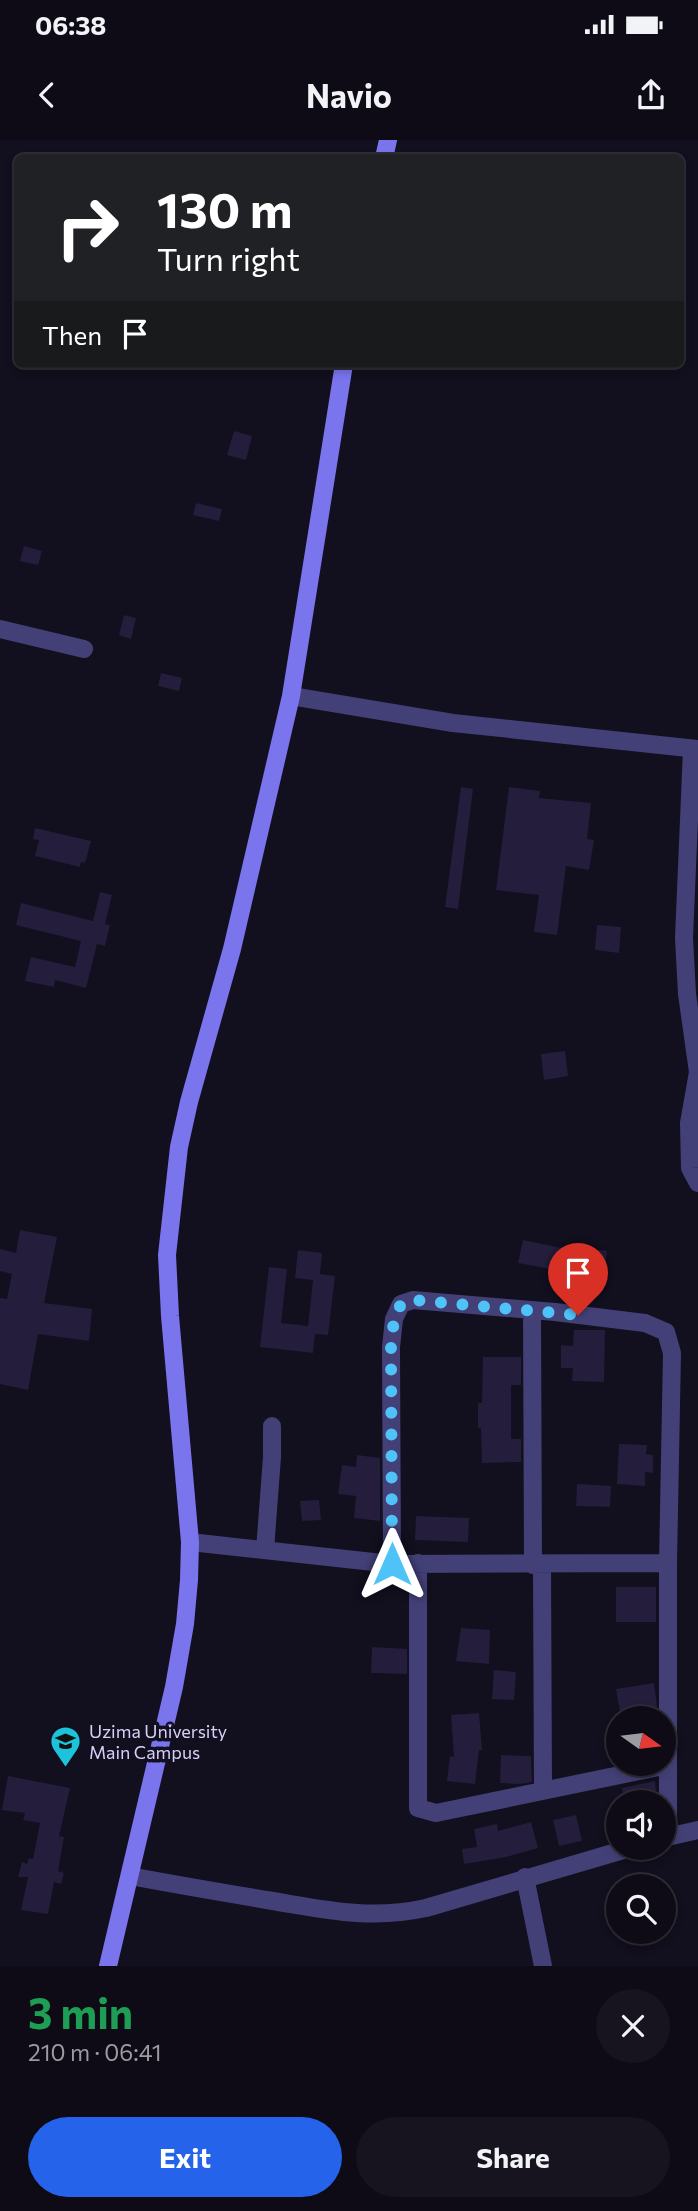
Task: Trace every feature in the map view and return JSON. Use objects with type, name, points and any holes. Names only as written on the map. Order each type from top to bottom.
[{"type":"main road","points":[[108,1966],[174,1688],[185,1624],[190,1542],[167,1255],[179,1147],[232,949],[290,696],[343,368]]},
{"type":"street","points":[[0,628],[84,649]]},
{"type":"street","points":[[290,696],[453,723],[695,749],[684,938],[687,994],[698,1072],[689,1123],[690,1168],[698,1182]]},
{"type":"street","points":[[392,1564],[391,1347],[394,1319],[401,1304],[413,1300],[532,1310],[645,1323],[666,1332],[672,1353],[668,1706]]},
{"type":"street","points":[[532,1310],[543,1791]]},
{"type":"street","points":[[265,1550],[272,1426]]},
{"type":"street","points":[[190,1542],[392,1564],[668,1563]]},
{"type":"street","points":[[418,1563],[418,1808],[436,1813],[615,1776]]},
{"type":"street","points":[[676,1835],[698,1830]]},
{"type":"street","points":[[130,1876],[333,1911],[372,1915],[398,1914],[606,1855]]},
{"type":"street","points":[[525,1877],[543,1966]]},
{"type":"building","points":[[234,431],[252,436],[246,460],[227,455]]},
{"type":"building","points":[[196,503],[222,509],[219,521],[193,515]]},
{"type":"building","points":[[24,546],[42,551],[38,565],[20,561]]},
{"type":"building","points":[[124,615],[136,618],[131,639],[119,635]]},
{"type":"building","points":[[161,673],[182,678],[179,691],[158,686]]},
{"type":"building","points":[[461,787],[473,789],[458,909],[445,907]]},
{"type":"building","points":[[509,787],[540,791],[539,798],[591,803],[587,839],[594,840],[589,870],[566,866],[557,935],[534,932],[539,895],[496,890]]},
{"type":"building","points":[[35,828],[91,841],[85,863],[81,862],[80,867],[35,856],[39,840],[33,839]]},
{"type":"building","points":[[100,892],[112,895],[105,924],[110,925],[105,946],[97,944],[86,988],[55,980],[54,987],[25,981],[31,957],[75,967],[81,941],[16,925],[21,903],[93,921]]},
{"type":"building","points":[[597,925],[621,927],[619,953],[595,950]]},
{"type":"building","points":[[565,1051],[568,1076],[544,1080],[541,1054]]},
{"type":"building","points":[[20,1230],[57,1237],[44,1303],[92,1309],[89,1341],[38,1334],[28,1390],[0,1384],[0,1298],[7,1299],[12,1274],[0,1271],[0,1249],[16,1253]]},
{"type":"building","points":[[523,1240],[566,1249],[562,1271],[518,1263]]},
{"type":"building","points":[[591,1249],[607,1251],[602,1290],[586,1287]]},
{"type":"building","points":[[298,1250],[322,1253],[320,1274],[335,1276],[328,1335],[315,1334],[313,1353],[260,1347],[269,1267],[287,1269],[281,1323],[308,1326],[313,1280],[295,1278]]},
{"type":"building","points":[[574,1330],[605,1330],[604,1382],[572,1381],[573,1368],[561,1368],[561,1345],[573,1346]]},
{"type":"building","points":[[483,1357],[521,1357],[521,1385],[511,1385],[511,1439],[521,1439],[521,1462],[482,1463],[478,1403],[482,1403]]},
{"type":"building","points":[[619,1444],[647,1445],[646,1454],[653,1455],[653,1473],[645,1472],[645,1486],[617,1484]]},
{"type":"building","points":[[357,1455],[380,1458],[380,1521],[354,1518],[356,1496],[338,1494],[342,1465],[356,1467]]},
{"type":"building","points":[[577,1484],[611,1486],[610,1507],[576,1506]]},
{"type":"building","points":[[319,1500],[321,1520],[302,1521],[300,1501]]},
{"type":"building","points":[[416,1516],[469,1518],[468,1542],[415,1540]]},
{"type":"building","points":[[616,1587],[656,1587],[656,1622],[616,1622]]},
{"type":"building","points":[[461,1628],[490,1630],[489,1664],[456,1661]]},
{"type":"building","points":[[372,1647],[407,1649],[407,1674],[371,1673]]},
{"type":"building","points":[[494,1670],[516,1672],[514,1700],[492,1699]]},
{"type":"building","points":[[654,1683],[657,1706],[619,1706],[616,1689]]},
{"type":"building","points":[[479,1713],[482,1750],[479,1750],[475,1784],[447,1781],[450,1756],[454,1757],[451,1715]]},
{"type":"building","points":[[501,1755],[531,1756],[532,1782],[500,1783]]},
{"type":"building","points":[[8,1776],[70,1788],[59,1836],[64,1837],[58,1871],[64,1873],[61,1884],[54,1882],[48,1914],[21,1910],[28,1877],[18,1877],[22,1862],[27,1864],[29,1858],[33,1859],[40,1823],[23,1820],[25,1813],[2,1810]]},
{"type":"building","points":[[655,1781],[656,1790],[622,1790]]},
{"type":"building","points":[[576,1815],[582,1841],[559,1846],[553,1820]]},
{"type":"building","points":[[531,1822],[538,1848],[464,1864],[462,1849],[477,1847],[474,1829],[497,1824],[498,1831]]},
{"type":"place","name":"Uzima University Main Campus","points":[[66,1769]]},
{"type":"route","points":[[392,1564],[391,1347],[394,1319],[401,1304],[413,1300],[578,1315]]}]
